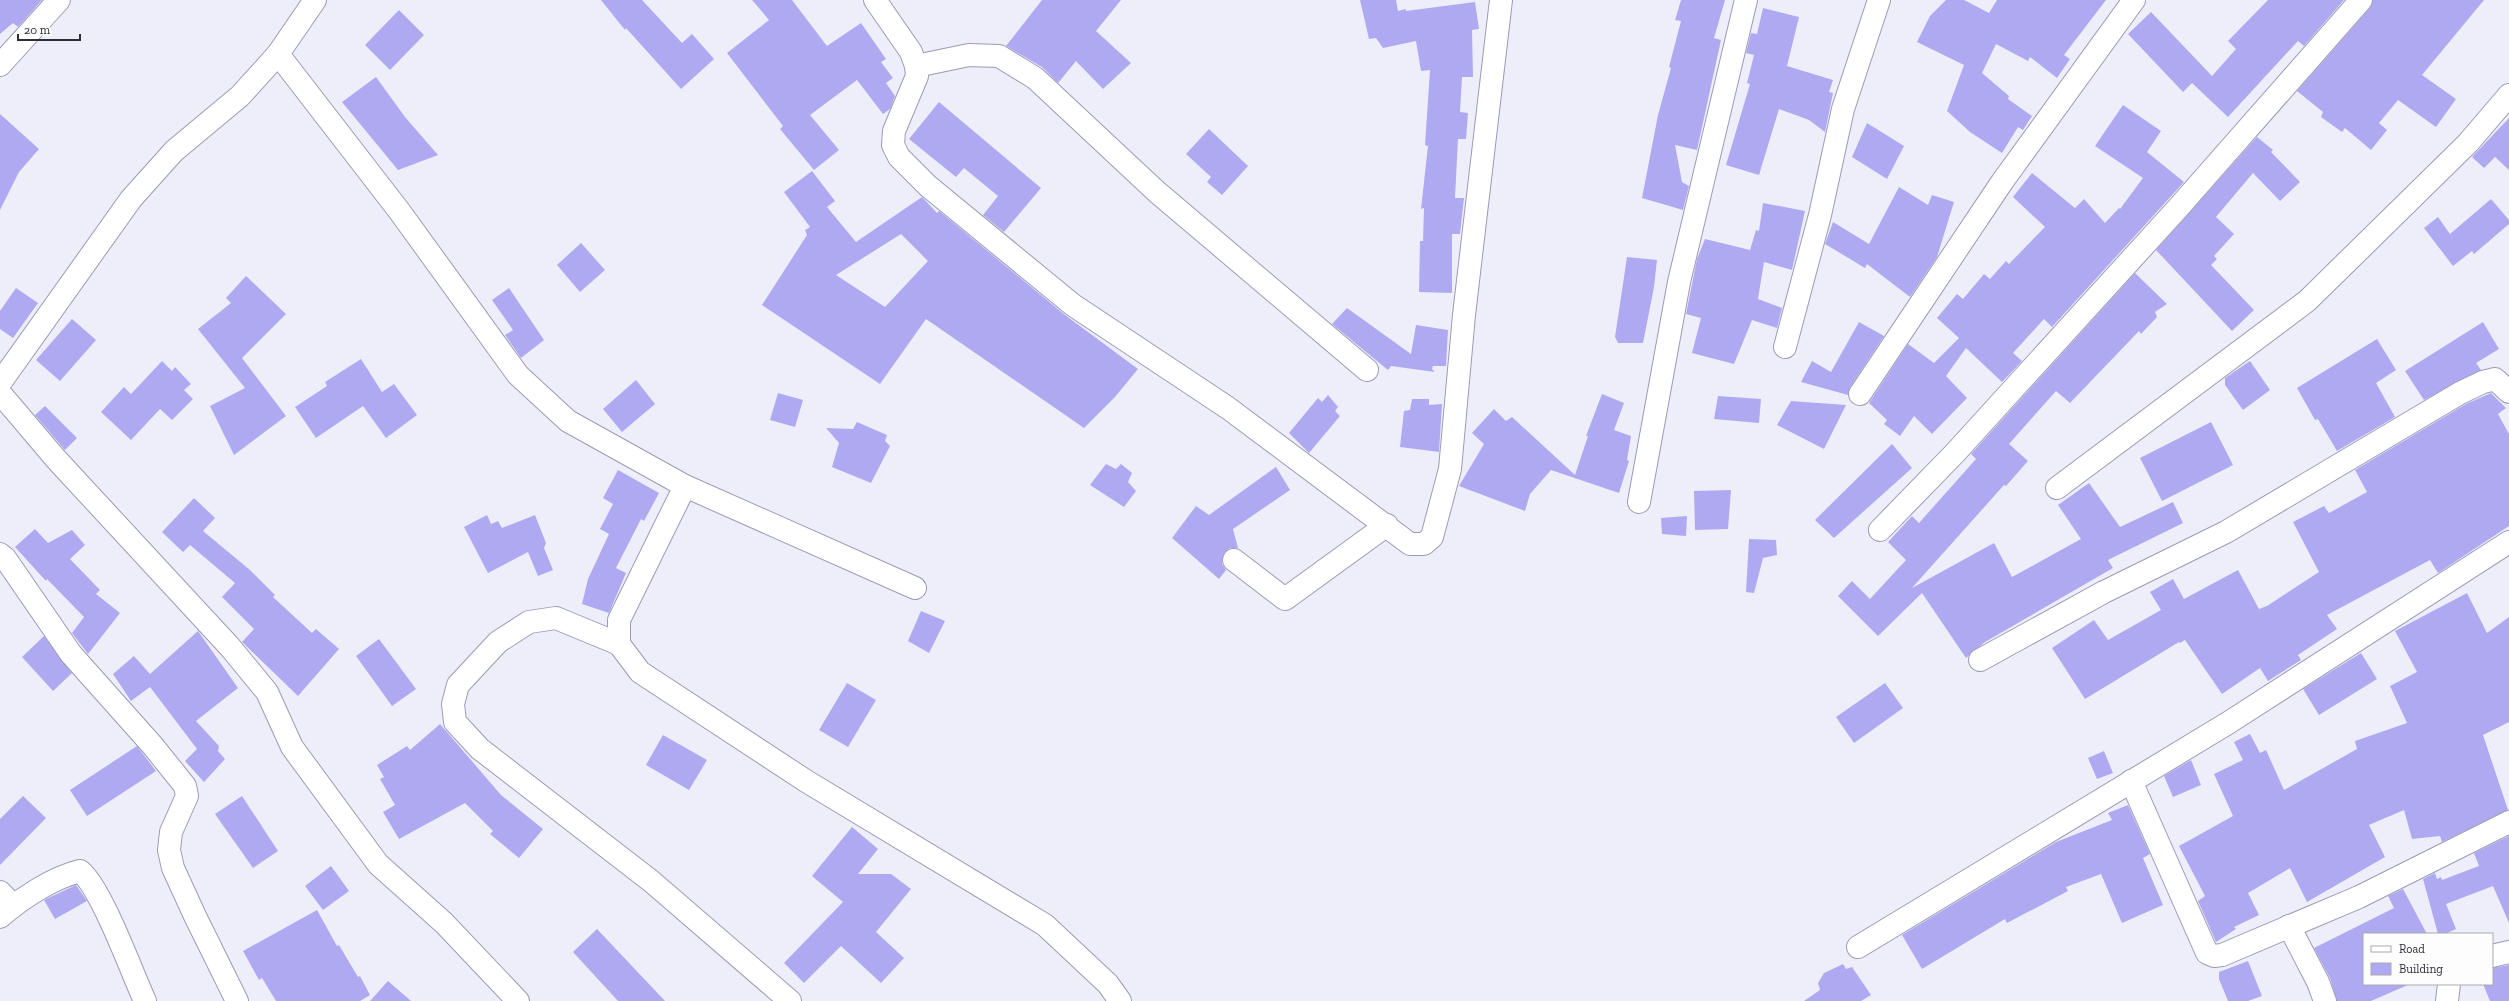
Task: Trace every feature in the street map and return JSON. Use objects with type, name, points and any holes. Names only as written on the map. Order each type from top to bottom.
[{"type":"street","points":[[0,65],[59,0]]},
{"type":"street","points":[[0,383],[130,199],[174,152],[240,96],[278,54],[315,0]]},
{"type":"street","points":[[875,0],[911,52],[916,66],[917,76],[894,131],[893,145],[899,157],[928,186],[1073,305],[1228,408],[1387,525],[1410,544],[1424,544],[1432,536],[1450,469],[1464,315],[1501,0]]},
{"type":"street","points":[[1640,502],[1678,282],[1746,0]]},
{"type":"street","points":[[1785,347],[1820,215],[1843,109],[1879,0]]},
{"type":"street","points":[[1860,394],[2002,182],[2134,0]]},
{"type":"street","points":[[1880,530],[1955,453],[2178,208],[2361,0]]},
{"type":"street","points":[[278,54],[400,212],[518,374],[568,421],[685,486],[915,588]]},
{"type":"street","points":[[916,66],[969,55],[999,56],[1035,78],[1157,192],[1367,370]]},
{"type":"street","points":[[2057,488],[2307,300],[2468,143],[2509,95]]},
{"type":"street","points":[[1980,660],[2104,592],[2226,532],[2460,393],[2483,382],[2494,379],[2509,392]]},
{"type":"street","points":[[0,394],[56,459],[230,647],[267,692],[292,747],[378,864],[444,923],[518,1001]]},
{"type":"street","points":[[619,644],[619,620],[685,486]]},
{"type":"street","points":[[1234,560],[1285,599],[1387,525]]},
{"type":"street","points":[[1858,947],[2228,723],[2509,542]]},
{"type":"street","points":[[0,554],[5,558],[71,654],[153,746],[185,786],[187,796],[171,832],[169,850],[174,868],[195,916],[238,1001]]},
{"type":"street","points":[[790,1001],[651,881],[480,749],[455,722],[453,704],[458,685],[498,642],[529,622],[556,618],[619,644],[640,672],[806,781],[1045,925],[1108,984],[1120,1001]]},
{"type":"street","points":[[2131,781],[2207,952],[2214,956],[2222,955],[2359,897],[2509,822]]},
{"type":"street","points":[[4,905],[65,875],[80,871],[88,877],[98,895],[145,1001]]},
{"type":"street","points":[[2289,926],[2318,982],[2325,1001]]},
{"type":"street","points":[[2493,956],[2509,952]]},
{"type":"street","points":[[2447,1001],[2449,985]]},
{"type":"building","points":[[0,0],[42,0],[18,27],[13,23],[0,34]]},
{"type":"building","points":[[601,0],[642,0],[682,43],[692,34],[714,59],[681,89],[626,28],[625,30]]},
{"type":"building","points":[[752,0],[792,0],[827,46],[861,23],[886,59],[881,62],[893,78],[886,83],[895,96],[890,109],[883,114],[857,80],[810,115],[839,150],[814,170],[780,129],[783,126],[727,53],[769,20]]},
{"type":"building","points":[[1042,0],[1121,0],[1096,31],[1131,63],[1103,89],[1076,61],[1058,83],[1042,67],[1006,46]]},
{"type":"building","points":[[1360,0],[1396,0],[1398,11],[1475,2],[1479,29],[1472,30],[1473,77],[1462,77],[1460,112],[1468,113],[1466,139],[1458,139],[1455,198],[1464,198],[1460,234],[1452,234],[1452,293],[1419,292],[1420,241],[1423,241],[1424,208],[1421,209],[1428,146],[1425,145],[1430,70],[1421,71],[1416,41],[1383,48],[1376,38],[1369,39]]},
{"type":"building","points":[[1681,0],[1725,0],[1714,38],[1721,40],[1697,150],[1675,145],[1682,182],[1689,186],[1683,210],[1642,198],[1658,115],[1671,68],[1669,67],[1681,21],[1675,20]]},
{"type":"building","points":[[1946,0],[1964,0],[1989,13],[1997,0],[2106,0],[2064,55],[2070,59],[2057,78],[2030,57],[2028,61],[1996,44],[1982,73],[2009,96],[2008,99],[2032,116],[2023,130],[2018,127],[2002,153],[1970,132],[1947,111],[1964,65],[1917,42],[1930,16]]},
{"type":"building","points":[[2268,0],[2344,0],[2304,46],[2298,41],[2228,117],[2192,83],[2183,92],[2128,34],[2151,12],[2212,76],[2236,49],[2228,41]]},
{"type":"building","points":[[2373,0],[2484,0],[2422,75],[2456,99],[2436,127],[2398,100],[2379,123],[2387,130],[2371,150],[2345,128],[2342,132],[2321,117],[2323,112],[2297,91],[2370,8]]},
{"type":"building","points":[[1763,8],[1799,17],[1787,66],[1833,80],[1829,92],[1833,93],[1825,132],[1809,120],[1779,109],[1759,175],[1726,165],[1750,84],[1747,83],[1754,55],[1746,53],[1751,33],[1757,34]]},
{"type":"building","points":[[399,10],[424,35],[390,70],[365,45]]},
{"type":"building","points":[[376,77],[405,117],[438,155],[398,170],[342,102]]},
{"type":"building","points":[[939,102],[1041,188],[1004,232],[983,215],[998,196],[964,168],[956,177],[909,139]]},
{"type":"building","points":[[2123,105],[2161,131],[2147,152],[2184,182],[2052,327],[2044,319],[2013,353],[2022,361],[2002,382],[1966,348],[1946,376],[1967,398],[1932,434],[1914,416],[1900,436],[1884,424],[1887,420],[1869,403],[1908,344],[1934,363],[1959,338],[1937,318],[1957,294],[1963,299],[1984,274],[1990,279],[2006,261],[2009,264],[2045,227],[2013,197],[2032,173],[2075,208],[2084,199],[2105,223],[2119,208],[2120,209],[2143,178],[2095,146]]},
{"type":"building","points":[[0,114],[39,149],[19,172],[0,210]]},
{"type":"building","points":[[2509,118],[2509,170],[2495,157],[2484,168],[2472,157]]},
{"type":"building","points":[[1867,123],[1904,146],[1887,179],[1852,157]]},
{"type":"building","points":[[1209,129],[1248,166],[1222,195],[1207,182],[1211,177],[1186,154]]},
{"type":"building","points":[[2257,137],[2273,150],[2271,152],[2300,182],[2280,201],[2253,173],[2216,217],[2234,234],[2214,256],[2217,259],[2211,265],[2254,310],[2232,331],[2156,250]]},
{"type":"building","points":[[812,171],[835,201],[827,207],[856,242],[922,197],[937,213],[939,211],[1065,315],[1138,369],[1115,397],[1084,428],[926,319],[880,384],[762,305],[807,235],[805,230],[810,227],[784,192]],"holes":[[[901,234],[928,261],[885,307],[836,275]]]},
{"type":"building","points":[[1899,187],[1928,205],[1932,195],[1954,202],[1937,257],[1910,297],[1867,264],[1865,268],[1825,244],[1833,222],[1869,244]]},
{"type":"building","points":[[2491,199],[2509,220],[2509,224],[2474,254],[2472,251],[2453,266],[2424,228],[2438,217],[2450,234]]},
{"type":"building","points":[[1763,203],[1805,211],[1792,270],[1764,262],[1758,299],[1782,308],[1777,328],[1752,320],[1734,364],[1692,353],[1701,318],[1686,314],[1697,259],[1705,239],[1750,250],[1756,230],[1759,231]]},
{"type":"building","points":[[581,243],[605,270],[580,292],[557,265]]},
{"type":"building","points":[[1627,257],[1657,260],[1654,287],[1643,343],[1618,343],[1615,337]]},
{"type":"building","points":[[2135,273],[2167,304],[2155,312],[2157,317],[2141,334],[2139,331],[2070,403],[2056,391],[2009,444],[2028,461],[2006,486],[2004,485],[1912,588],[1994,543],[2012,577],[2081,539],[2058,505],[2089,483],[2120,527],[2173,502],[2183,523],[2108,560],[2113,568],[1985,642],[1966,658],[1922,593],[1878,636],[1838,596],[1852,581],[1870,599],[1906,560],[1888,542],[1912,516],[1919,523],[1976,459],[1971,454]]},
{"type":"building","points":[[246,276],[286,314],[242,358],[286,416],[234,455],[210,406],[245,388],[198,329],[231,303],[226,298]]},
{"type":"building","points":[[16,288],[38,303],[13,338],[0,329],[0,311]]},
{"type":"building","points":[[509,288],[544,340],[521,358],[505,335],[513,330],[492,300]]},
{"type":"building","points":[[1347,308],[1411,354],[1416,325],[1448,330],[1446,366],[1433,366],[1432,369],[1435,372],[1391,366],[1388,370],[1332,324]]},
{"type":"building","points":[[72,319],[96,340],[60,381],[36,360]]},
{"type":"building","points":[[1859,322],[1884,336],[1850,387],[1848,395],[1801,382],[1812,361],[1831,372]]},
{"type":"building","points":[[2483,322],[2499,349],[2476,363],[2481,370],[2424,400],[2405,371]]},
{"type":"building","points":[[2377,339],[2396,370],[2376,383],[2395,417],[2337,451],[2318,419],[2315,420],[2297,388]]},
{"type":"building","points":[[361,359],[382,392],[394,384],[417,415],[386,438],[363,406],[316,438],[295,407],[327,386],[325,382]]},
{"type":"building","points":[[162,361],[172,371],[175,367],[191,384],[184,390],[193,399],[172,420],[160,409],[131,440],[101,412],[124,387],[131,394]]},
{"type":"building","points":[[2250,361],[2270,390],[2243,410],[2225,385],[2225,378]]},
{"type":"building","points":[[636,380],[655,404],[622,432],[603,409]]},
{"type":"building","points":[[778,393],[803,400],[795,427],[770,420]]},
{"type":"building","points":[[2491,393],[2506,408],[2498,414],[2509,434],[2509,526],[2438,573],[2430,560],[2327,615],[2337,629],[2298,655],[2301,660],[2268,681],[2260,668],[2222,694],[2185,640],[2180,643],[2179,642],[2085,699],[2052,648],[2094,620],[2108,640],[2161,610],[2150,592],[2173,579],[2184,599],[2238,570],[2259,609],[2267,606],[2319,572],[2293,522],[2324,506],[2329,513],[2367,492],[2355,470],[2466,404]]},
{"type":"building","points":[[1602,394],[1624,403],[1614,430],[1631,436],[1627,460],[1629,461],[1619,493],[1551,470],[1530,494],[1525,511],[1459,486],[1484,444],[1472,433],[1494,409],[1506,421],[1512,417],[1575,475],[1588,436],[1586,436]]},
{"type":"building","points":[[1328,395],[1338,407],[1335,411],[1340,416],[1309,453],[1289,433],[1318,398],[1322,402]]},
{"type":"building","points":[[1718,396],[1761,399],[1759,423],[1714,419]]},
{"type":"building","points":[[1412,399],[1429,399],[1429,405],[1442,404],[1439,452],[1400,447],[1404,411],[1410,410]]},
{"type":"building","points":[[1791,401],[1846,405],[1824,449],[1777,425]]},
{"type":"building","points":[[45,406],[77,438],[65,450],[35,415]]},
{"type":"building","points":[[857,422],[887,435],[885,441],[890,446],[871,483],[832,467],[839,443],[826,428],[853,429]]},
{"type":"building","points":[[2211,422],[2233,465],[2162,501],[2140,458]]},
{"type":"building","points":[[1892,444],[1912,468],[1834,538],[1815,520]]},
{"type":"building","points":[[1106,464],[1116,469],[1121,464],[1132,473],[1128,482],[1136,491],[1124,507],[1090,485]]},
{"type":"building","points":[[1276,467],[1290,490],[1233,529],[1238,548],[1230,548],[1224,553],[1222,564],[1226,570],[1219,579],[1172,538],[1196,506],[1209,515]]},
{"type":"building","points":[[618,470],[659,493],[644,521],[641,519],[616,568],[626,573],[609,613],[582,604],[588,579],[609,534],[600,529],[613,504],[603,498]]},
{"type":"building","points":[[1731,490],[1728,529],[1695,530],[1694,491]]},
{"type":"building","points":[[194,498],[215,518],[203,531],[250,570],[275,595],[273,597],[312,633],[316,629],[339,649],[298,696],[242,642],[254,629],[222,597],[235,583],[190,545],[183,552],[162,532]]},
{"type":"building","points":[[487,515],[491,524],[498,521],[502,528],[535,515],[546,543],[544,548],[553,570],[538,576],[528,552],[488,573],[464,527]]},
{"type":"building","points":[[1687,516],[1686,536],[1662,534],[1661,518]]},
{"type":"building","points":[[35,529],[48,543],[72,530],[85,545],[70,559],[100,590],[96,594],[120,613],[88,654],[72,633],[84,617],[47,579],[46,581],[15,547]]},
{"type":"building","points":[[1749,539],[1776,540],[1777,555],[1763,558],[1754,593],[1746,592]]},
{"type":"building","points":[[2467,593],[2487,633],[2509,617],[2509,722],[2483,735],[2508,810],[2442,842],[2440,836],[2412,839],[2404,810],[2369,825],[2385,857],[2307,902],[2290,868],[2248,893],[2259,915],[2234,927],[2236,929],[2216,942],[2198,901],[2205,896],[2179,846],[2233,816],[2214,774],[2243,760],[2234,742],[2250,734],[2260,753],[2266,750],[2284,790],[2357,749],[2355,741],[2407,723],[2390,686],[2417,672],[2395,631]]},
{"type":"building","points":[[921,611],[945,621],[929,653],[908,641]]},
{"type":"building","points":[[198,631],[238,688],[196,721],[219,746],[218,751],[225,759],[204,782],[185,761],[197,749],[150,687],[131,701],[113,674],[134,656],[150,674]]},
{"type":"building","points":[[44,636],[72,673],[53,691],[22,657]]},
{"type":"building","points":[[379,639],[416,689],[392,706],[356,656]]},
{"type":"building","points":[[2361,653],[2377,679],[2319,715],[2303,689]]},
{"type":"building","points":[[847,683],[876,700],[848,747],[819,730]]},
{"type":"building","points":[[1885,683],[1903,708],[1854,743],[1836,717]]},
{"type":"building","points":[[440,724],[501,795],[543,829],[519,858],[490,834],[493,831],[465,803],[399,839],[383,812],[395,805],[380,779],[384,777],[377,765],[407,746],[410,750]]},
{"type":"building","points":[[663,735],[707,760],[689,790],[646,765]]},
{"type":"building","points":[[137,746],[156,771],[87,816],[70,790]]},
{"type":"building","points":[[2104,751],[2113,773],[2097,779],[2088,758]]},
{"type":"building","points":[[2191,760],[2201,785],[2173,797],[2164,776]]},
{"type":"building","points":[[23,796],[46,818],[0,865],[0,819]]},
{"type":"building","points":[[242,796],[278,851],[253,868],[215,814]]},
{"type":"building","points":[[2128,805],[2150,854],[2143,858],[2163,905],[2122,923],[2101,874],[2066,887],[2068,891],[2007,923],[2005,919],[1922,969],[1902,935],[2056,842],[2112,820],[2108,813]]},
{"type":"building","points":[[852,827],[878,849],[858,874],[891,874],[911,889],[876,932],[904,958],[881,983],[841,946],[804,983],[784,963],[843,902],[812,876]]},
{"type":"building","points":[[2509,836],[2509,923],[2493,886],[2446,904],[2456,929],[2447,933],[2438,933],[2423,879],[2435,873],[2437,879],[2441,877],[2442,880],[2479,866],[2474,853]]},
{"type":"building","points":[[331,866],[349,891],[323,910],[305,886]]},
{"type":"building","points":[[76,885],[87,901],[55,919],[44,900]]},
{"type":"building","points":[[2403,889],[2426,933],[2363,933],[2363,985],[2408,985],[2371,1001],[2337,1001],[2330,978],[2314,948],[2394,908],[2388,896]]},
{"type":"building","points":[[317,910],[337,946],[339,945],[358,977],[360,976],[370,995],[360,1001],[276,1001],[262,978],[259,980],[243,951]]},
{"type":"building","points":[[597,929],[665,1001],[618,1001],[573,952]]},
{"type":"building","points":[[2248,961],[2262,996],[2248,1001],[2228,1001],[2219,979],[2219,972]]},
{"type":"building","points":[[1843,964],[1846,969],[1852,967],[1871,995],[1861,1001],[1804,1001],[1820,990],[1818,983],[1824,973]]},
{"type":"building","points":[[2509,965],[2509,1001],[2490,1001],[2483,985],[2493,985],[2493,968]]},
{"type":"building","points":[[388,981],[411,1001],[370,1001]]}]
